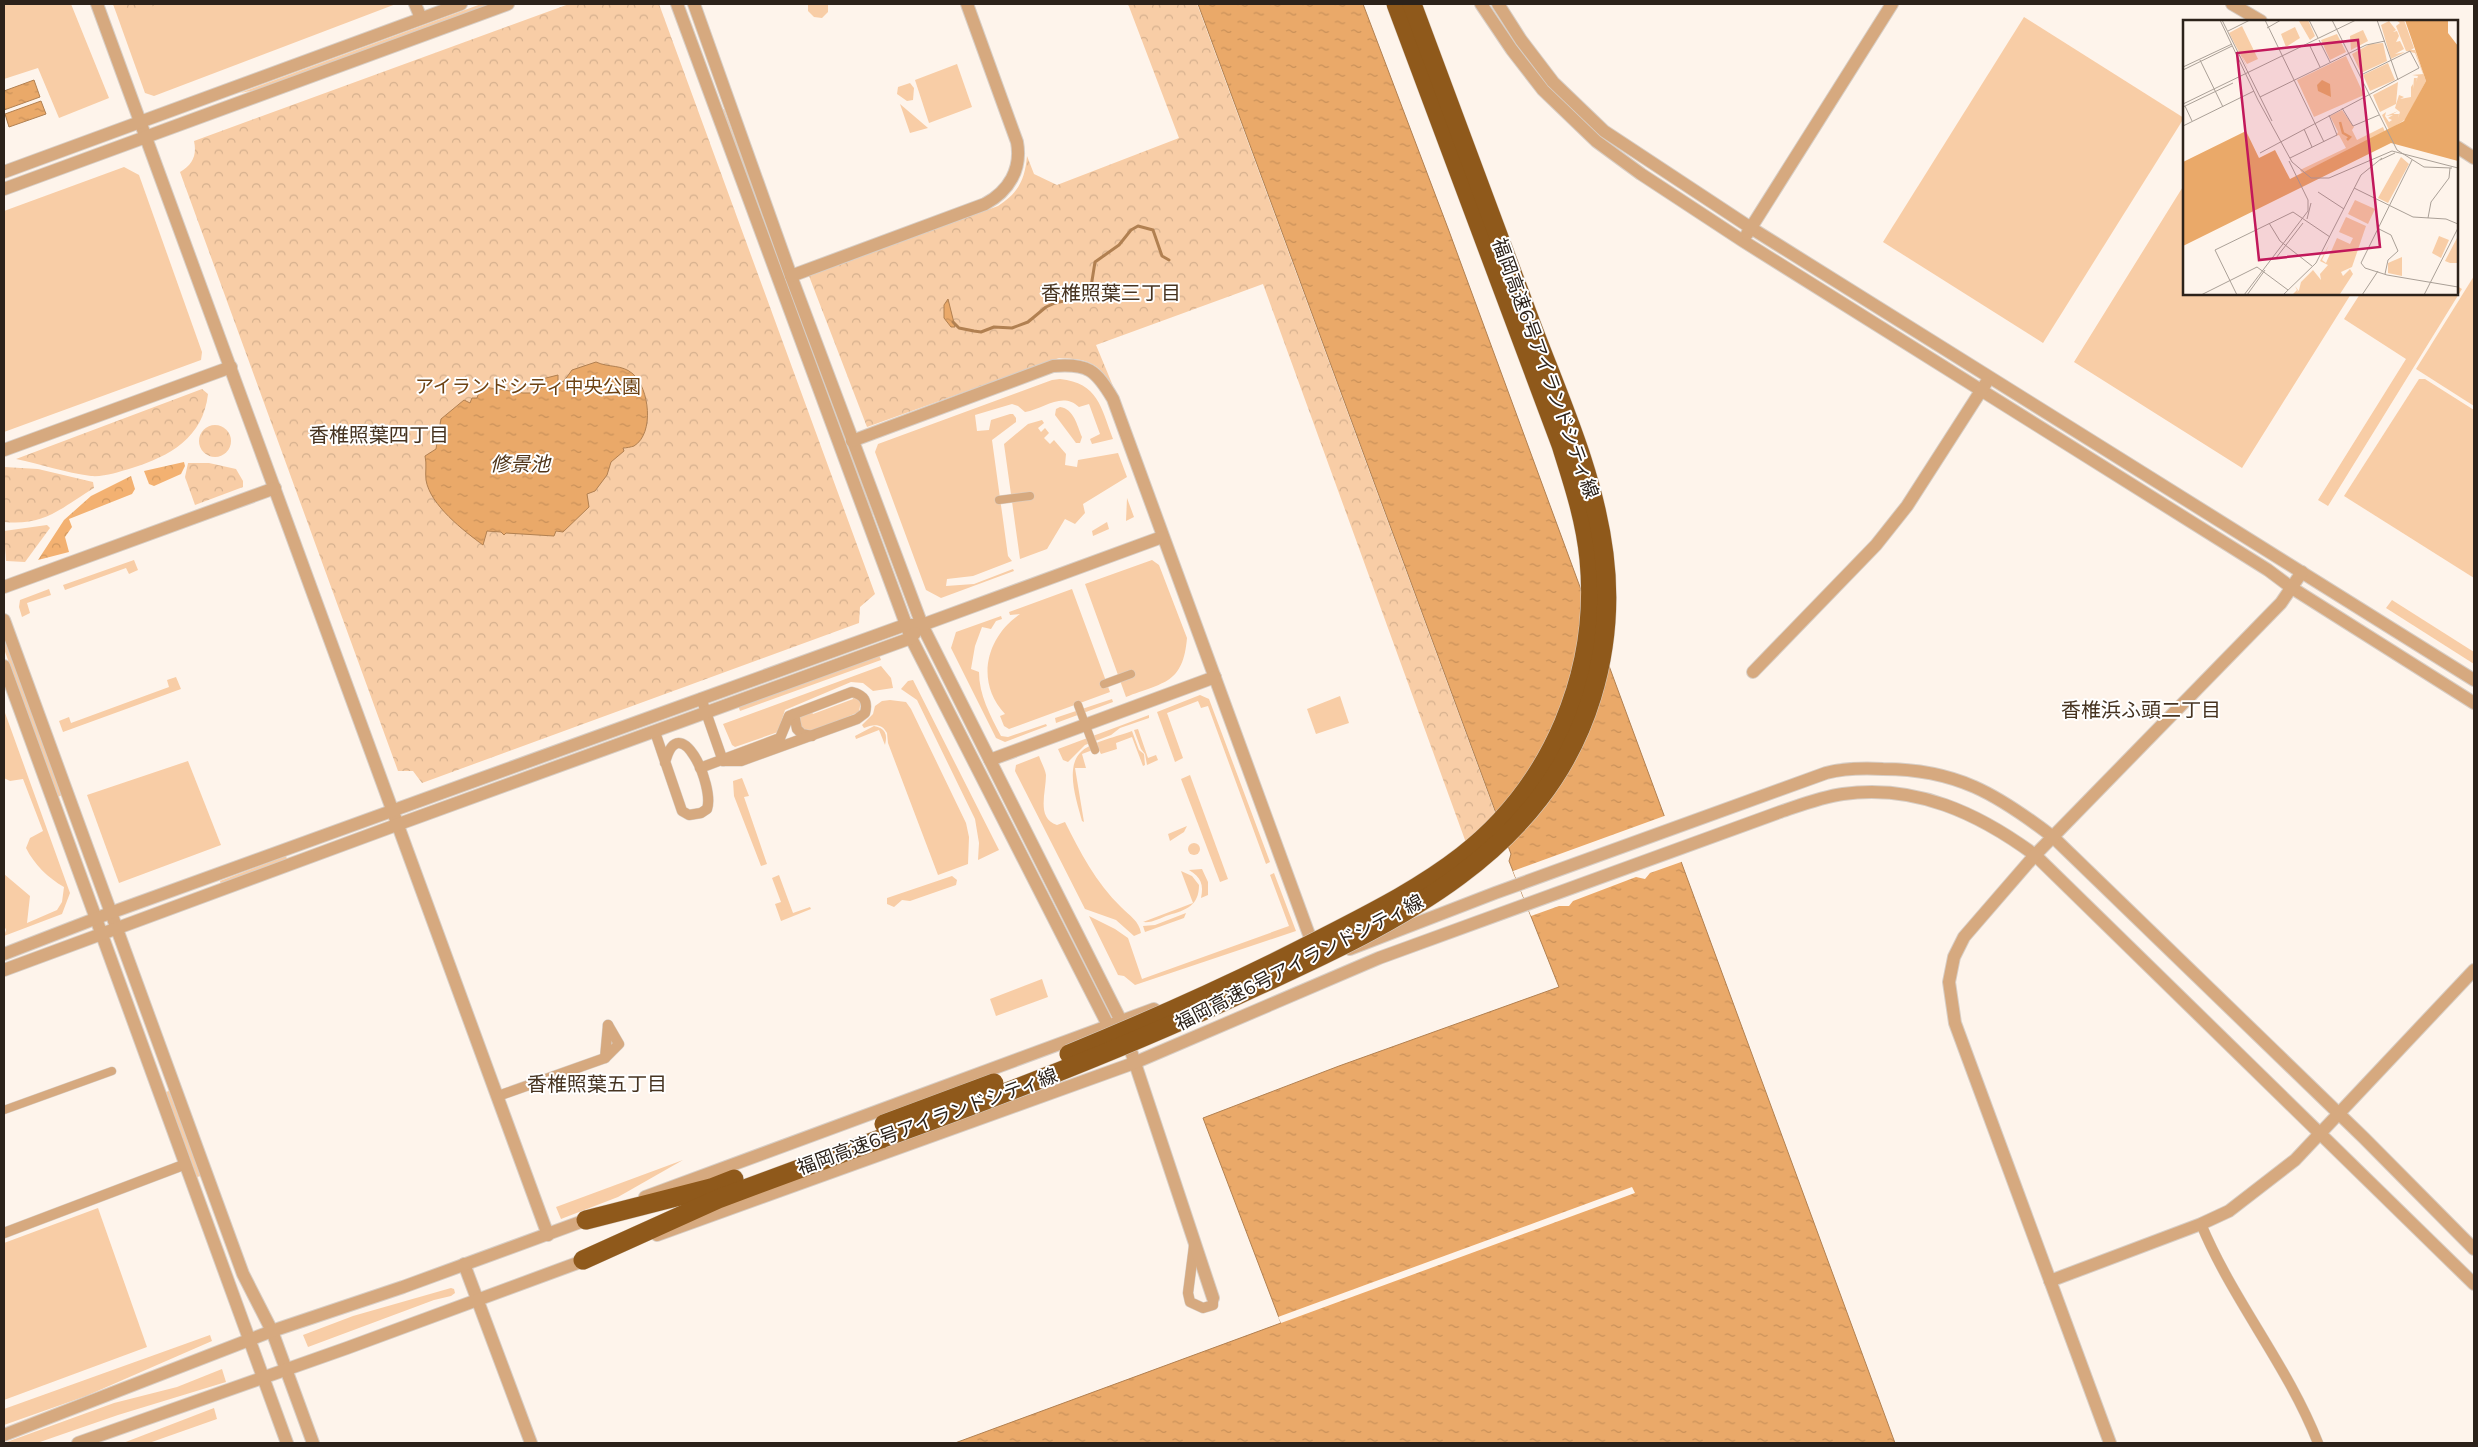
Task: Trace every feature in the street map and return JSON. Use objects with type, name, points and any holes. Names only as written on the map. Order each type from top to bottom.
[{"type":"highway","name":"福岡高速6号アイランドシティ線","points":[[881,1132],[1166,1013],[1270,965],[1393,901],[1432,877],[1464,854],[1502,818],[1534,779],[1562,729],[1579,679],[1590,620],[1589,559],[1578,501],[1561,445],[1396,4]]},
{"type":"highway","name":"福岡高速6号アイランドシティ線","points":[[714,1193],[881,1132],[1064,1070],[1172,1026],[1360,936],[1439,892],[1476,865],[1513,830],[1549,788],[1577,737],[1596,684],[1606,621],[1607,588],[1600,523],[1576,441],[1412,4]]},
{"type":"highway","points":[[586,1220],[714,1193]]},
{"type":"highway","points":[[584,1260],[714,1193]]},
{"type":"street","points":[[97,4],[144,137],[399,824],[548,1235]]},
{"type":"street","points":[[415,4],[421,18]]},
{"type":"street","points":[[4,172],[460,4]]},
{"type":"street","points":[[4,189],[508,4]]},
{"type":"street","points":[[677,4],[911,638],[1107,1027],[1134,1063]]},
{"type":"street","points":[[694,4],[791,276],[922,625],[1121,1021],[1194,1246],[1213,1298],[1213,1305],[1203,1308],[1190,1302],[1188,1293],[1194,1246]]},
{"type":"street","points":[[791,276],[985,204],[1001,193],[1013,178],[1018,164],[1017,142],[967,4]]},
{"type":"street","points":[[1482,4],[1512,50],[1543,90],[1596,141],[1641,174],[1743,241],[2268,570],[2292,588],[2474,703]]},
{"type":"street","points":[[1498,4],[1521,40],[1553,82],[1604,131],[1751,228],[2474,680]]},
{"type":"street","points":[[1743,241],[1892,4]]},
{"type":"street","points":[[2232,4],[2251,8],[2260,20]]},
{"type":"street","points":[[2458,148],[2474,158]]},
{"type":"street","points":[[852,440],[1053,366],[1070,365],[1084,367],[1094,372],[1103,381],[1113,399],[1318,959]]},
{"type":"street","points":[[4,450],[231,368]]},
{"type":"street","points":[[1753,672],[1876,545],[1907,506],[1990,377]]},
{"type":"street","points":[[4,587],[275,488]]},
{"type":"street","points":[[999,500],[1030,496]]},
{"type":"street","points":[[4,954],[96,918],[905,624],[922,625],[1162,537]]},
{"type":"street","points":[[2110,1443],[1955,1023],[1949,992],[1950,971],[1964,937],[2035,854],[2281,603],[2302,572]]},
{"type":"street","points":[[4,620],[115,928],[244,1274],[272,1331],[284,1369],[313,1443]]},
{"type":"street","points":[[4,970],[654,732],[706,711],[911,638],[922,625]]},
{"type":"street","points":[[4,666],[287,1443]]},
{"type":"street","points":[[1104,684],[1131,674]]},
{"type":"street","points":[[990,760],[1215,677]]},
{"type":"street","points":[[700,768],[780,738],[789,716],[852,692],[864,698],[867,705],[865,713],[857,718],[812,736],[742,761],[723,760]]},
{"type":"street","points":[[701,698],[723,760]]},
{"type":"street","points":[[1078,706],[1095,750]]},
{"type":"street","points":[[794,714],[797,729],[802,734],[812,736]]},
{"type":"street","points":[[654,732],[682,811],[689,816],[701,813],[707,809],[710,802],[694,752],[687,745],[679,743],[672,746],[667,753],[665,763]]},
{"type":"street","points":[[4,1435],[272,1331],[548,1235],[708,1173],[1121,1021],[1318,959],[1842,769],[1919,771],[1954,778],[1984,790],[2019,810],[2053,837],[2338,1112],[2474,1249]]},
{"type":"street","points":[[78,1443],[1134,1063],[1411,947],[1780,812],[1844,794],[1890,793],[1915,796],[1958,808],[2006,833],[2035,854],[2474,1284]]},
{"type":"street","points":[[2050,1282],[2201,1224],[2230,1210],[2295,1160],[2338,1112],[2474,970]]},
{"type":"street","points":[[498,1096],[605,1058]]},
{"type":"street","points":[[4,1110],[112,1071]]},
{"type":"street","points":[[4,1233],[186,1164]]},
{"type":"street","points":[[2201,1224],[2213,1252],[2292,1387],[2318,1443]]},
{"type":"street","points":[[464,1264],[531,1443]]},
{"type":"green space","points":[[4,4],[71,4],[109,98],[59,118],[38,68],[4,79]]},
{"type":"green space","points":[[113,4],[396,4],[154,96],[145,93]]},
{"type":"green space","points":[[113,4],[160,4],[126,14],[124,11],[117,13]]},
{"type":"green space","points":[[481,4],[493,4],[266,88],[240,93]]},
{"type":"green space","name":"アイランドシティ中央公園","points":[[569,4],[659,4],[875,594],[860,607],[859,623],[422,783],[413,771],[398,771],[180,172],[193,159],[195,151],[194,141]]},
{"type":"green space","points":[[808,4],[828,4],[828,12],[822,18],[814,17],[808,11]]},
{"type":"green space","points":[[1128,4],[1197,4],[1504,837],[1469,851],[1263,284],[1096,345],[1113,386],[1102,372],[1091,363],[1077,359],[1059,358],[867,427],[809,276],[998,206],[1011,196],[1019,185],[1027,156],[1034,174],[1057,185],[1179,138]]},
{"type":"green space","points":[[2024,17],[2183,117],[2043,343],[1883,242]]},
{"type":"green space","points":[[957,64],[972,107],[929,123],[915,80]]},
{"type":"green space","points":[[910,83],[914,88],[913,100],[907,101],[897,94],[898,87]]},
{"type":"green space","points":[[900,104],[928,128],[910,133]]},
{"type":"green space","points":[[724,109],[873,514],[870,515],[722,110]]},
{"type":"green space","points":[[124,167],[139,175],[202,352],[201,360],[4,432],[4,211]]},
{"type":"green space","points":[[2183,187],[2183,295],[2350,295],[2242,468],[2074,362]]},
{"type":"green space","points":[[2474,276],[2474,406],[2416,369]]},
{"type":"green space","points":[[2458,287],[2462,289],[2328,506],[2318,500],[2406,359],[2344,319],[2359,295],[2458,295]]},
{"type":"green space","points":[[2419,379],[2425,379],[2474,410],[2474,578],[2344,496]]},
{"type":"green space","points":[[1052,380],[1073,381],[1090,391],[1101,407],[1113,439],[1092,444],[1090,439],[1100,434],[1089,404],[1079,407],[1073,402],[1059,401],[1025,412],[1012,404],[975,415],[977,431],[989,430],[991,420],[1010,414],[1013,414],[1016,418],[1016,422],[992,440],[1008,556],[1012,561],[973,576],[947,579],[946,586],[974,584],[1013,569],[1014,571],[941,598],[926,590],[875,452],[878,444]]},
{"type":"green space","points":[[202,389],[208,394],[205,409],[192,434],[171,451],[146,463],[112,474],[91,476],[16,459]]},
{"type":"green space","points":[[1060,407],[1065,408],[1072,414],[1082,437],[1080,443],[1076,443],[1055,415],[1056,409]]},
{"type":"green space","points":[[1042,420],[1044,423],[1038,428],[1041,432],[1045,428],[1049,433],[1044,438],[1050,444],[1054,440],[1066,454],[1065,465],[1077,467],[1078,460],[1118,453],[1127,477],[1083,504],[1085,513],[1075,524],[1065,519],[1047,549],[1020,559],[1004,444],[1028,424]]},
{"type":"green space","points":[[215,425],[221,426],[226,430],[230,435],[230,447],[226,452],[221,456],[215,457],[209,456],[204,452],[200,447],[199,441],[200,435],[204,430],[209,426]]},
{"type":"green space","points":[[184,462],[185,466],[181,474],[154,486],[149,484],[144,471]]},
{"type":"green space","points":[[188,463],[209,463],[236,469],[243,481],[243,487],[195,505],[185,477]]},
{"type":"green space","points":[[4,467],[38,469],[93,482],[94,488],[62,509],[42,518],[18,523],[4,522]]},
{"type":"green space","points":[[131,476],[135,489],[132,494],[69,519],[72,527],[65,537],[69,552],[38,560],[64,520],[91,496]]},
{"type":"green space","points":[[1127,498],[1134,517],[1126,521]]},
{"type":"green space","points":[[1107,522],[1109,529],[1093,536],[1092,531]]},
{"type":"green space","points":[[47,525],[50,528],[25,562],[6,561],[4,531]]},
{"type":"green space","points":[[134,560],[138,570],[129,574],[126,568],[65,590],[63,585]]},
{"type":"green space","points":[[1152,560],[1159,565],[1187,638],[1185,653],[1181,665],[1169,679],[1161,684],[1126,697],[1085,584]]},
{"type":"green space","points":[[49,589],[51,595],[27,603],[30,613],[22,617],[19,607],[20,600]]},
{"type":"green space","points":[[1072,589],[1110,692],[1009,729],[1004,726],[1000,716],[1005,714],[990,688],[988,661],[992,647],[1008,624],[1020,614],[1010,615],[1009,612]]},
{"type":"green space","points":[[2392,600],[2474,652],[2474,664],[2386,608]]},
{"type":"green space","points":[[1001,616],[1002,619],[996,621],[991,629],[982,627],[975,646],[971,669],[979,672],[979,680],[986,705],[1001,736],[1008,737],[1046,724],[1047,726],[1005,742],[996,738],[951,648],[956,632]]},
{"type":"green space","points":[[4,638],[62,795],[58,797],[4,649]]},
{"type":"green space","points":[[879,655],[881,660],[740,711],[738,705]]},
{"type":"green space","points":[[881,666],[891,678],[893,688],[873,691],[863,683],[851,682],[785,710],[778,732],[735,747],[732,745],[723,724]]},
{"type":"green space","points":[[176,677],[181,689],[63,732],[59,721],[69,717],[71,723],[169,687],[167,680]]},
{"type":"green space","points":[[913,680],[999,850],[978,860],[979,843],[975,819],[917,700],[901,689],[908,681]]},
{"type":"green space","points":[[1200,695],[1209,699],[1270,862],[1266,864],[1208,706],[1201,708],[1198,701],[1167,713],[1183,758],[1175,762],[1157,712]]},
{"type":"green space","points":[[852,696],[861,700],[859,712],[812,732],[804,732],[798,719],[800,715],[811,711],[813,714],[853,699]]},
{"type":"green space","points":[[1340,696],[1349,723],[1316,734],[1307,709]]},
{"type":"green space","points":[[1112,699],[1113,702],[1056,723],[1055,718]]},
{"type":"green space","points":[[882,701],[906,702],[911,709],[966,823],[969,837],[968,864],[938,875],[888,743],[887,733],[880,726],[874,725],[864,728],[862,725],[873,714],[875,706]]},
{"type":"green space","points":[[4,710],[70,893],[62,914],[4,936],[6,930],[4,925],[4,874],[30,896],[27,923],[57,910],[62,902],[64,887],[42,870],[26,848],[30,838],[43,831],[23,779],[10,781],[4,778]]},
{"type":"green space","points":[[1149,715],[1149,718],[1120,728],[1111,735],[1085,745],[1068,762],[1063,760],[1058,749]]},
{"type":"green space","points":[[874,726],[881,728],[885,732],[885,745],[879,730],[856,739],[855,736]]},
{"type":"green space","points":[[1138,729],[1148,758],[1156,755],[1158,760],[1147,765],[1145,754],[1141,749],[1134,730]]},
{"type":"green space","points":[[1132,731],[1139,750],[1144,754],[1145,765],[1143,766],[1132,737],[1116,743],[1117,749],[1101,754],[1098,748],[1082,754],[1086,768],[1075,768],[1084,822],[1082,821],[1073,784],[1074,766],[1077,758],[1082,751],[1092,745]]},
{"type":"green space","points":[[1039,756],[1046,775],[1044,811],[1046,817],[1050,822],[1057,825],[1065,822],[1096,877],[1112,898],[1136,922],[1141,933],[1134,936],[1116,920],[1085,909],[1015,771],[1016,765]]},
{"type":"green space","points":[[188,761],[221,845],[119,883],[87,795]]},
{"type":"green space","points":[[1190,775],[1228,879],[1220,882],[1181,779]]},
{"type":"green space","points":[[742,778],[749,796],[744,797],[767,864],[761,866],[734,796],[733,781]]},
{"type":"green space","points":[[1187,826],[1184,832],[1170,841],[1168,834]]},
{"type":"green space","points":[[1192,843],[1196,843],[1200,849],[1196,855],[1192,855],[1188,851],[1188,847]]},
{"type":"green space","points":[[286,856],[287,859],[221,884],[220,881]]},
{"type":"green space","points":[[1202,869],[1208,882],[1208,895],[1201,898],[1201,882],[1189,870]]},
{"type":"green space","points":[[1181,871],[1192,876],[1199,885],[1197,898],[1194,902]]},
{"type":"green space","points":[[1274,873],[1296,931],[1135,985],[1124,976],[1118,975],[1089,916],[1128,938],[1142,979],[1289,926],[1270,875]]},
{"type":"green space","points":[[779,875],[793,913],[810,907],[811,909],[781,921],[775,904],[781,902],[772,878]]},
{"type":"green space","points":[[952,876],[957,880],[956,885],[910,901],[902,900],[894,907],[887,904],[887,898]]},
{"type":"green space","points":[[1193,903],[1186,909],[1143,922]]},
{"type":"green space","points":[[1186,913],[1184,918],[1145,932],[1143,926],[1155,925]]},
{"type":"green space","points":[[1042,979],[1048,997],[996,1016],[990,999]]},
{"type":"green space","points":[[169,1091],[201,1176],[197,1177],[166,1092]]},
{"type":"green space","points":[[683,1160],[618,1197],[561,1219],[556,1207]]},
{"type":"green space","points":[[98,1208],[147,1347],[4,1400],[4,1243]]},
{"type":"green space","points":[[451,1288],[454,1289],[455,1293],[451,1296],[434,1300],[308,1347],[303,1335],[353,1316]]},
{"type":"green space","points":[[210,1335],[212,1341],[86,1396],[4,1425],[4,1409]]},
{"type":"green space","points":[[222,1369],[226,1382],[118,1415],[37,1443],[4,1443],[114,1403],[177,1387]]},
{"type":"green space","points":[[214,1408],[217,1419],[149,1443],[123,1443]]},
{"type":"water","points":[[1198,4],[1363,4],[1449,231],[1895,1443],[955,1443],[1281,1323],[1203,1118],[1339,1066],[1559,987],[1509,861],[1511,854]]},
{"type":"water","points":[[34,80],[40,97],[4,110],[4,91]]},
{"type":"water","points":[[41,101],[46,114],[9,127],[5,114]]},
{"type":"water","points":[[948,299],[955,327],[951,327],[944,318],[944,305]]},
{"type":"water","name":"修景池","points":[[596,362],[629,371],[643,389],[646,400],[647,421],[641,440],[634,446],[623,448],[624,451],[611,462],[607,475],[595,491],[587,494],[589,507],[563,532],[556,531],[554,536],[506,533],[504,535],[501,532],[487,531],[483,545],[441,508],[434,499],[426,480],[425,456],[436,449],[441,419],[464,400],[470,403],[472,398],[477,398],[480,390],[484,387],[536,393],[542,387],[542,379],[558,375],[558,383],[564,381],[572,370]]},
{"type":"pier","points":[[1667,815],[1684,861],[1650,873],[1645,879],[1636,877],[1573,901],[1569,906],[1559,906],[1531,916],[1513,871]]},
{"type":"pier","points":[[1632,1187],[1635,1193],[1281,1323],[1278,1317]]},
{"type":"waterway","points":[[953,322],[959,328],[981,332],[994,327],[1012,328],[1028,322],[1046,307],[1055,303],[1085,296],[1091,287],[1095,262],[1119,245],[1131,230],[1138,226],[1153,230],[1162,256],[1169,260]]},
{"type":"district","name":"香椎照葉三丁目","points":[[1111,293]]},
{"type":"district","name":"香椎照葉四丁目","points":[[379,435]]},
{"type":"district","name":"香椎浜ふ頭二丁目","points":[[2141,710]]},
{"type":"district","name":"香椎照葉五丁目","points":[[597,1084]]}]
